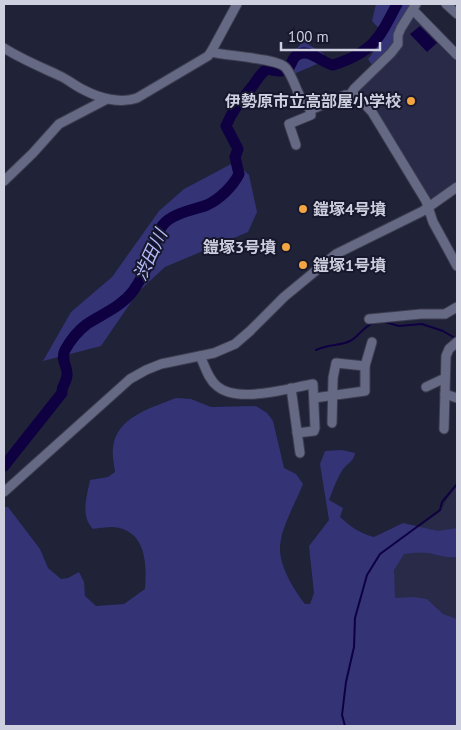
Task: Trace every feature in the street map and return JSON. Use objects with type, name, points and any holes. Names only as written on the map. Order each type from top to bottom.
[{"type":"street","points":[[4,48],[64,77],[83,90],[107,99],[129,100],[137,98],[208,56],[237,4]]},
{"type":"street","points":[[446,4],[457,14]]},
{"type":"street","points":[[350,95],[354,88],[392,53],[398,44],[401,28],[414,7],[457,55]]},
{"type":"street","points":[[211,52],[251,54],[281,64],[287,70],[303,101],[310,109],[311,115],[289,124],[292,140]]},
{"type":"street","points":[[310,109],[345,95],[350,95],[357,96],[372,112],[428,208],[457,266]]},
{"type":"street","points":[[4,181],[59,124],[107,99]]},
{"type":"street","points":[[4,492],[130,379],[160,364],[220,351],[239,341],[284,296],[336,254],[357,242],[401,223],[428,208],[457,187]]},
{"type":"street","points":[[369,318],[445,314],[457,307]]},
{"type":"street","points":[[314,398],[366,391],[366,366],[372,342]]},
{"type":"street","points":[[444,428],[447,353],[457,342]]},
{"type":"street","points":[[200,356],[211,379],[223,391],[257,394],[313,384],[314,431],[297,433]]},
{"type":"street","points":[[332,423],[333,378],[336,363],[366,366]]},
{"type":"street","points":[[426,387],[445,378]]},
{"type":"street","points":[[291,388],[300,453]]},
{"type":"street","points":[[445,394],[457,398]]},
{"type":"shaded area","points":[[376,4],[414,4],[396,30],[392,46],[373,67],[368,59],[386,36],[372,21]]},
{"type":"shaded area","name":"伊勢原市立高部屋小学校","points":[[413,13],[457,58],[457,181],[432,198],[427,197],[357,92],[395,54],[401,32]]},
{"type":"shaded area","points":[[420,26],[437,43],[427,52],[410,34]]},
{"type":"shaded area","points":[[303,41],[324,54],[317,64],[294,74],[287,61]]},
{"type":"shaded area","points":[[235,162],[249,175],[257,212],[248,232],[165,267],[138,292],[101,346],[43,361],[71,312],[112,277],[159,211],[184,189]]},
{"type":"shaded area","points":[[176,398],[191,399],[211,407],[256,406],[267,413],[273,421],[284,468],[296,474],[303,484],[286,523],[281,539],[280,554],[292,585],[305,604],[310,604],[314,593],[309,546],[329,520],[320,464],[325,451],[342,450],[355,453],[352,460],[343,469],[329,500],[343,508],[340,517],[364,534],[374,537],[403,523],[438,531],[457,528],[457,557],[426,553],[404,554],[394,570],[395,598],[414,597],[427,599],[443,614],[457,619],[457,726],[4,726],[4,507],[8,507],[40,549],[48,568],[61,579],[68,578],[79,572],[84,582],[85,596],[96,606],[124,604],[145,589],[142,549],[132,534],[123,529],[112,527],[93,529],[89,524],[85,506],[90,480],[108,477],[115,472],[113,451],[116,437],[128,421],[146,410]]},
{"type":"shaded area","points":[[455,488],[457,488],[457,626],[386,599],[384,553],[441,511]]},
{"type":"waterway","name":"渋田川","points":[[4,466],[62,393],[67,377],[63,357],[67,347],[84,326],[118,306],[133,291],[150,262],[157,236],[164,223],[177,215],[207,205],[217,199],[226,192],[236,179],[239,174],[235,157],[238,149],[226,126],[231,115],[260,75],[267,69],[277,71],[288,69],[294,58],[303,53],[311,54],[333,65],[357,55],[373,43],[397,4]]},
{"type":"waterway","points":[[316,350],[350,341],[367,326],[375,322]]},
{"type":"waterway","points":[[385,322],[399,326],[422,324],[443,331],[455,338]]},
{"type":"waterway","points":[[345,726],[342,715],[346,682],[354,647],[355,618],[367,575],[380,554],[440,510],[442,502],[457,484]]},
{"type":"place","name":"伊勢原市立高部屋小学校","points":[[411,101]]},
{"type":"place","name":"鎧塚4号墳","points":[[303,209]]},
{"type":"place","name":"鎧塚3号墳","points":[[286,247]]},
{"type":"place","name":"鎧塚1号墳","points":[[303,265]]}]
